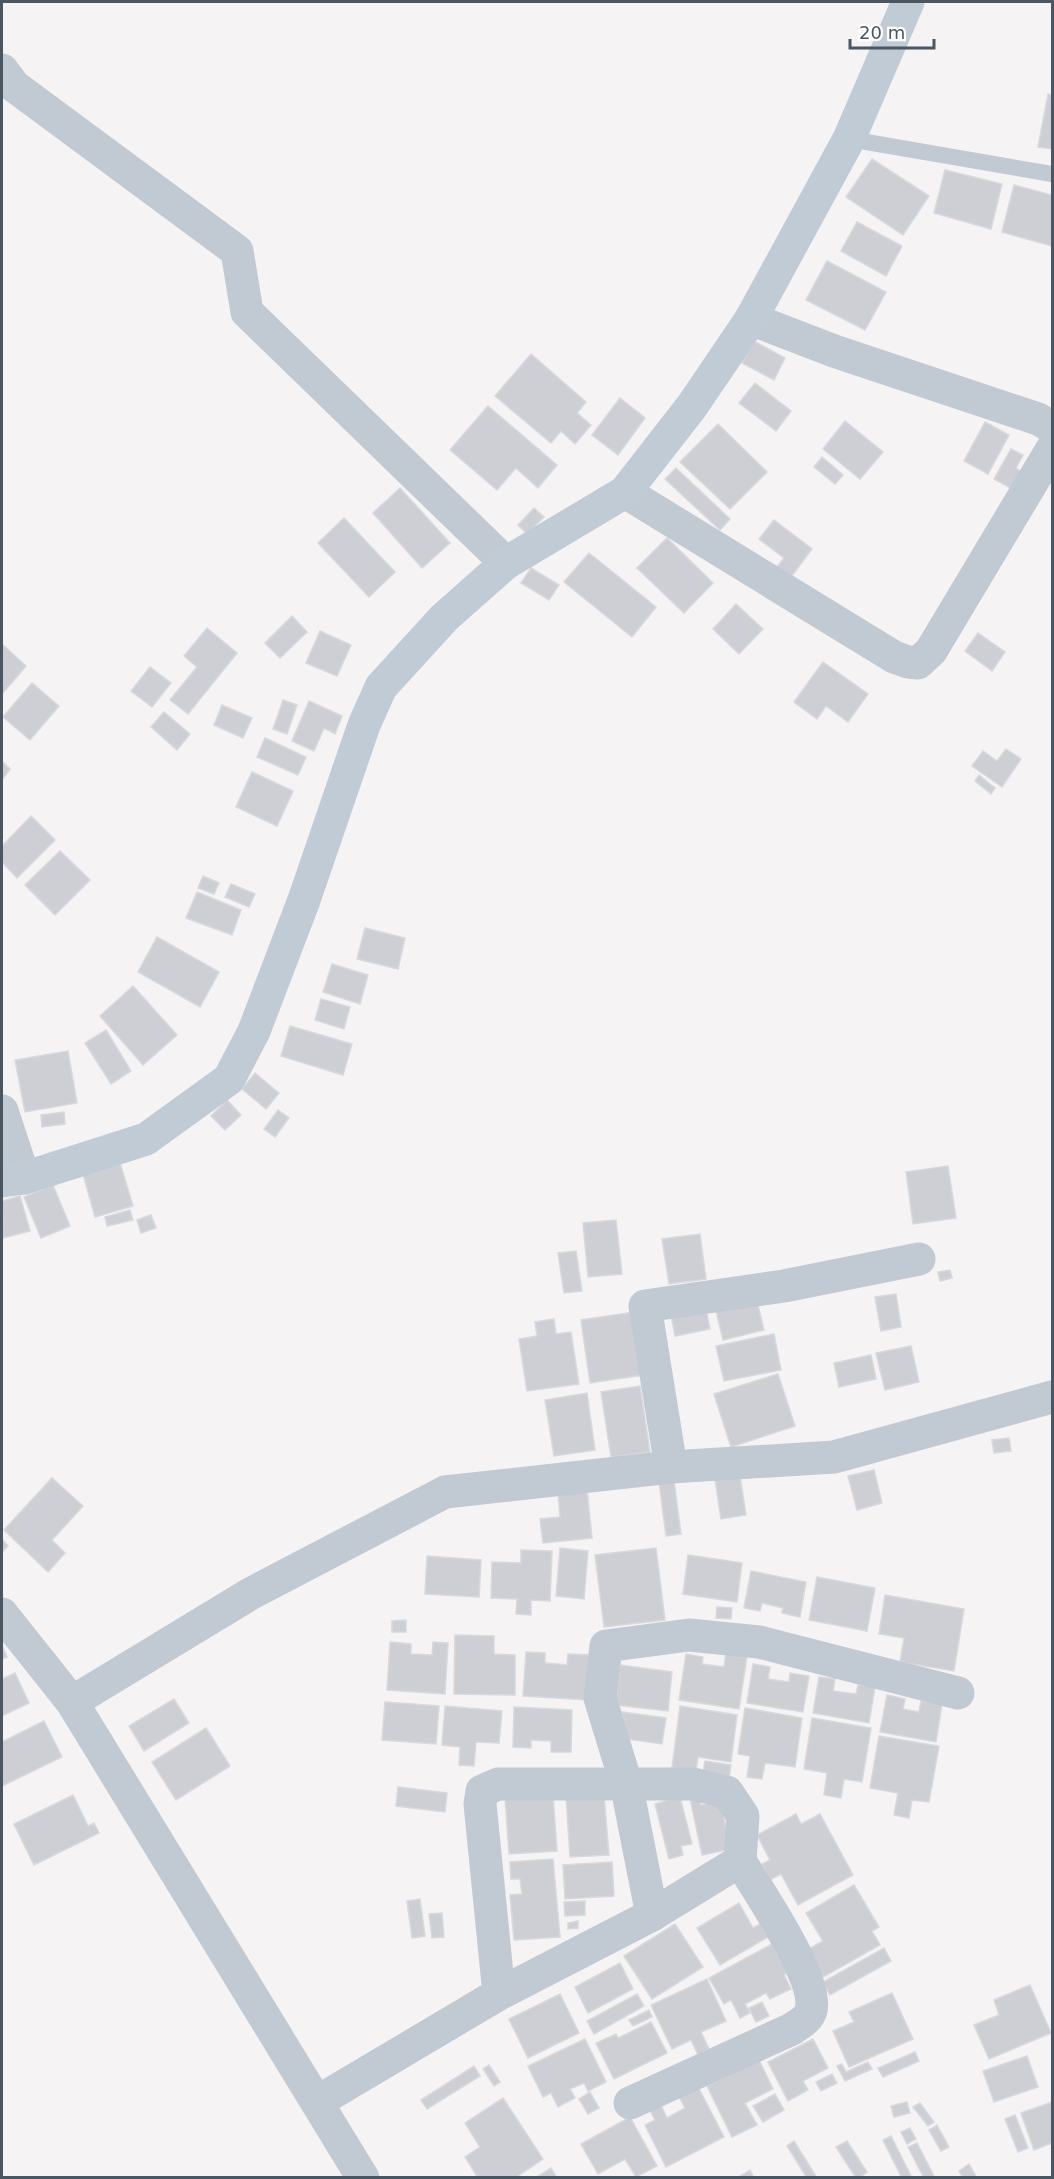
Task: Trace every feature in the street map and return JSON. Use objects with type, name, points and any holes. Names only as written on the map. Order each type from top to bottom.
[{"type":"street","points":[[2,1111],[13,1179],[146,1139],[229,1079],[258,1020],[304,900],[364,725],[381,687],[444,618],[506,563],[625,492],[692,406],[752,319],[849,139],[908,2]]},
{"type":"street","points":[[2,70],[14,86],[237,251],[247,312],[506,563]]},
{"type":"street","points":[[752,319],[834,351],[1038,419],[1053,427]]},
{"type":"street","points":[[625,492],[894,657],[918,663],[931,651],[1053,449]]},
{"type":"street","points":[[672,1467],[645,1306],[784,1286],[919,1259]]},
{"type":"street","points":[[72,1702],[250,1594],[445,1492],[672,1467],[834,1457],[1053,1397]]},
{"type":"street","points":[[2,1614],[72,1702],[363,2178]]},
{"type":"street","points":[[652,1915],[626,1783],[600,1698],[606,1646],[689,1635],[759,1642],[958,1693]]},
{"type":"street","points":[[499,1994],[480,1804],[482,1791],[498,1784],[626,1783],[693,1784],[727,1792],[743,1816],[740,1861],[797,1954],[810,1996],[811,2010],[804,2021],[792,2029],[630,2103]]},
{"type":"street","points":[[317,2102],[499,1994],[652,1915],[740,1861]]},
{"type":"lane","points":[[849,139],[1053,174]]},
{"type":"building","points":[[1048,94],[1052,95],[1052,149],[1038,147]]},
{"type":"building","points":[[872,159],[929,196],[903,235],[846,197]]},
{"type":"building","points":[[945,170],[1002,184],[991,229],[934,213]]},
{"type":"building","points":[[1014,185],[1052,195],[1052,246],[1002,232]]},
{"type":"building","points":[[857,222],[902,246],[886,276],[841,251]]},
{"type":"building","points":[[827,261],[886,292],[865,330],[806,300]]},
{"type":"building","points":[[754,341],[785,358],[774,380],[742,363]]},
{"type":"building","points":[[531,354],[586,402],[577,413],[591,425],[575,444],[561,431],[551,443],[495,396]]},
{"type":"building","points":[[755,383],[791,411],[776,431],[739,403]]},
{"type":"building","points":[[620,398],[645,418],[618,455],[592,435]]},
{"type":"building","points":[[488,406],[557,465],[538,488],[516,468],[497,490],[450,450]]},
{"type":"building","points":[[845,421],[883,452],[860,479],[823,449]]},
{"type":"building","points":[[985,422],[1009,435],[988,474],[964,461]]},
{"type":"building","points":[[718,424],[767,472],[730,509],[680,462]]},
{"type":"building","points":[[1011,449],[1023,455],[1016,468],[1023,473],[1014,490],[994,479]]},
{"type":"building","points":[[822,457],[843,475],[835,484],[814,467]]},
{"type":"building","points":[[676,468],[730,519],[720,530],[665,479]]},
{"type":"building","points":[[400,488],[450,543],[422,568],[373,513]]},
{"type":"building","points":[[534,508],[544,517],[527,534],[518,525]]},
{"type":"building","points":[[344,518],[395,572],[369,597],[318,543]]},
{"type":"building","points":[[774,520],[812,549],[788,581],[775,570],[784,558],[759,539]]},
{"type":"building","points":[[667,538],[713,583],[684,613],[637,568]]},
{"type":"building","points":[[589,553],[656,607],[632,637],[564,582]]},
{"type":"building","points":[[531,568],[559,585],[549,600],[521,583]]},
{"type":"building","points":[[736,604],[763,629],[739,654],[713,629]]},
{"type":"building","points":[[292,616],[307,632],[280,658],[265,643]]},
{"type":"building","points":[[207,628],[237,653],[188,714],[170,700],[197,667],[184,656]]},
{"type":"building","points":[[320,631],[351,645],[337,676],[306,663]]},
{"type":"building","points":[[978,633],[1005,652],[992,671],[965,651]]},
{"type":"building","points":[[2,644],[26,666],[2,694]]},
{"type":"building","points":[[823,662],[868,694],[848,722],[826,706],[817,719],[794,702]]},
{"type":"building","points":[[150,667],[171,683],[152,707],[131,691]]},
{"type":"building","points":[[32,683],[59,706],[30,740],[3,717]]},
{"type":"building","points":[[283,700],[297,705],[287,734],[273,729]]},
{"type":"building","points":[[309,701],[342,716],[335,734],[324,728],[314,751],[292,741]]},
{"type":"building","points":[[222,705],[252,718],[243,738],[214,725]]},
{"type":"building","points":[[164,712],[190,734],[177,750],[151,727]]},
{"type":"building","points":[[265,738],[306,757],[298,775],[257,757]]},
{"type":"building","points":[[1006,749],[1021,759],[1002,787],[972,766],[983,751],[997,761]]},
{"type":"building","points":[[2,761],[10,769],[2,780]]},
{"type":"building","points":[[252,772],[293,791],[277,826],[236,807]]},
{"type":"building","points":[[979,775],[995,788],[991,794],[975,781]]},
{"type":"building","points":[[31,816],[55,840],[17,878],[2,862],[2,846]]},
{"type":"building","points":[[60,851],[90,880],[55,915],[25,885]]},
{"type":"building","points":[[203,876],[219,883],[214,894],[198,888]]},
{"type":"building","points":[[231,884],[255,894],[249,907],[225,897]]},
{"type":"building","points":[[197,892],[241,910],[232,935],[186,918]]},
{"type":"building","points":[[365,928],[405,938],[398,969],[357,959]]},
{"type":"building","points":[[157,937],[219,972],[200,1007],[138,972]]},
{"type":"building","points":[[332,964],[368,975],[360,1004],[323,992]]},
{"type":"building","points":[[133,986],[177,1035],[143,1065],[100,1016]]},
{"type":"building","points":[[321,999],[350,1007],[344,1029],[315,1020]]},
{"type":"building","points":[[290,1026],[352,1044],[343,1075],[281,1056]]},
{"type":"building","points":[[106,1030],[131,1071],[111,1084],[85,1043]]},
{"type":"building","points":[[68,1051],[77,1103],[25,1112],[15,1060]]},
{"type":"building","points":[[255,1073],[279,1093],[266,1109],[242,1089]]},
{"type":"building","points":[[227,1100],[241,1115],[225,1130],[211,1116]]},
{"type":"building","points":[[278,1110],[289,1118],[275,1137],[264,1129]]},
{"type":"building","points":[[64,1112],[65,1124],[42,1127],[41,1115]]},
{"type":"building","points":[[118,1156],[133,1206],[95,1217],[81,1167]]},
{"type":"building","points":[[948,1166],[956,1218],[913,1224],[906,1172]]},
{"type":"building","points":[[53,1185],[70,1226],[41,1238],[24,1197]]},
{"type":"building","points":[[20,1196],[30,1231],[3,1238],[2,1201]]},
{"type":"building","points":[[130,1210],[133,1220],[107,1226],[105,1217]]},
{"type":"building","points":[[151,1215],[156,1228],[141,1233],[137,1220]]},
{"type":"building","points":[[616,1220],[622,1274],[588,1277],[583,1223]]},
{"type":"building","points":[[700,1234],[706,1279],[669,1284],[662,1239]]},
{"type":"building","points":[[576,1251],[582,1291],[564,1293],[558,1253]]},
{"type":"building","points":[[950,1270],[952,1278],[940,1281],[938,1272]]},
{"type":"building","points":[[896,1294],[901,1327],[881,1331],[875,1297]]},
{"type":"building","points":[[757,1301],[764,1330],[723,1340],[716,1311]]},
{"type":"building","points":[[706,1309],[710,1329],[675,1336],[671,1315]]},
{"type":"building","points":[[634,1312],[643,1375],[590,1383],[581,1320]]},
{"type":"building","points":[[554,1319],[556,1334],[571,1332],[579,1384],[527,1391],[519,1339],[537,1336],[535,1322]]},
{"type":"building","points":[[774,1334],[781,1370],[724,1381],[716,1346]]},
{"type":"building","points":[[911,1346],[919,1382],[885,1390],[876,1353]]},
{"type":"building","points":[[871,1355],[876,1379],[839,1387],[834,1363]]},
{"type":"building","points":[[778,1374],[795,1426],[731,1447],[714,1394]]},
{"type":"building","points":[[640,1386],[650,1452],[611,1457],[601,1392]]},
{"type":"building","points":[[587,1393],[595,1450],[554,1456],[545,1400]]},
{"type":"building","points":[[1009,1438],[1011,1451],[994,1453],[992,1440]]},
{"type":"building","points":[[874,1470],[882,1503],[857,1510],[848,1476]]},
{"type":"building","points":[[740,1476],[746,1515],[721,1519],[715,1479]]},
{"type":"building","points":[[52,1478],[83,1506],[52,1540],[65,1553],[48,1572],[4,1530]]},
{"type":"building","points":[[674,1481],[681,1534],[666,1536],[659,1482]]},
{"type":"building","points":[[587,1489],[592,1538],[543,1543],[540,1519],[560,1517],[558,1492]]},
{"type":"building","points":[[2,1539],[8,1546],[2,1552]]},
{"type":"building","points":[[560,1548],[588,1551],[584,1599],[556,1596]]},
{"type":"building","points":[[656,1548],[665,1620],[604,1627],[595,1555]]},
{"type":"building","points":[[521,1550],[552,1551],[550,1601],[531,1600],[531,1615],[516,1614],[517,1599],[491,1598],[492,1562],[521,1563]]},
{"type":"building","points":[[688,1555],[742,1563],[737,1602],[683,1594]]},
{"type":"building","points":[[427,1556],[481,1560],[479,1597],[425,1594]]},
{"type":"building","points":[[751,1571],[806,1582],[800,1617],[782,1613],[783,1608],[762,1603],[760,1611],[744,1608]]},
{"type":"building","points":[[817,1577],[875,1588],[867,1631],[809,1620]]},
{"type":"building","points":[[885,1595],[964,1609],[954,1671],[900,1662],[904,1638],[879,1634]]},
{"type":"building","points":[[717,1607],[732,1608],[731,1619],[716,1618]]},
{"type":"building","points":[[406,1620],[406,1632],[392,1632],[392,1621]]},
{"type":"building","points":[[455,1635],[494,1636],[494,1654],[515,1655],[515,1695],[454,1694]]},
{"type":"building","points":[[390,1642],[411,1644],[411,1654],[432,1655],[433,1642],[448,1643],[445,1694],[387,1690]]},
{"type":"building","points":[[2,1645],[7,1657],[2,1659]]},
{"type":"building","points":[[526,1652],[545,1653],[545,1663],[567,1665],[568,1654],[590,1655],[588,1700],[523,1696]]},
{"type":"building","points":[[726,1653],[747,1656],[739,1709],[679,1700],[686,1654],[703,1657],[702,1664],[724,1667]]},
{"type":"building","points":[[753,1664],[770,1667],[768,1679],[789,1682],[790,1673],[809,1676],[803,1712],[747,1703]]},
{"type":"building","points":[[620,1665],[672,1672],[668,1711],[616,1705]]},
{"type":"building","points":[[15,1673],[29,1703],[2,1716],[2,1679]]},
{"type":"building","points":[[819,1677],[835,1679],[833,1691],[856,1694],[858,1685],[875,1687],[869,1723],[813,1713]]},
{"type":"building","points":[[887,1695],[905,1699],[903,1709],[919,1712],[921,1701],[942,1704],[936,1742],[880,1732]]},
{"type":"building","points":[[174,1699],[189,1723],[144,1751],[129,1726]]},
{"type":"building","points":[[385,1702],[439,1706],[436,1744],[382,1740]]},
{"type":"building","points":[[445,1706],[502,1711],[499,1743],[476,1742],[474,1766],[459,1765],[460,1747],[442,1745]]},
{"type":"building","points":[[680,1706],[737,1715],[731,1762],[698,1757],[696,1771],[672,1768]]},
{"type":"building","points":[[514,1707],[572,1710],[571,1752],[551,1752],[551,1741],[531,1740],[531,1748],[513,1747]]},
{"type":"building","points":[[745,1708],[802,1718],[795,1767],[765,1763],[762,1779],[747,1777],[750,1756],[738,1754]]},
{"type":"building","points":[[622,1712],[666,1718],[662,1744],[628,1739]]},
{"type":"building","points":[[812,1718],[871,1728],[862,1782],[844,1779],[841,1798],[824,1795],[827,1773],[804,1769]]},
{"type":"building","points":[[44,1721],[62,1757],[2,1786],[2,1742]]},
{"type":"building","points":[[206,1728],[230,1766],[176,1800],[152,1762]]},
{"type":"building","points":[[879,1736],[939,1746],[929,1802],[912,1800],[909,1818],[894,1815],[898,1793],[870,1788]]},
{"type":"building","points":[[705,1761],[731,1765],[729,1778],[703,1773]]},
{"type":"building","points":[[398,1787],[447,1793],[445,1812],[396,1806]]},
{"type":"building","points":[[73,1795],[88,1826],[94,1823],[99,1833],[34,1865],[14,1824]]},
{"type":"building","points":[[553,1795],[557,1851],[509,1854],[505,1797]]},
{"type":"building","points":[[604,1795],[609,1855],[570,1857],[566,1797]]},
{"type":"building","points":[[699,1796],[701,1805],[720,1801],[731,1849],[702,1855],[690,1798]]},
{"type":"building","points":[[680,1797],[692,1844],[681,1846],[683,1855],[669,1859],[655,1804]]},
{"type":"building","points":[[796,1814],[801,1824],[820,1814],[853,1875],[798,1905],[781,1874],[770,1880],[762,1864],[770,1860],[757,1835]]},
{"type":"building","points":[[553,1859],[560,1937],[514,1940],[510,1895],[522,1894],[520,1879],[511,1879],[510,1862]]},
{"type":"building","points":[[612,1862],[614,1896],[565,1899],[563,1865]]},
{"type":"building","points":[[854,1885],[879,1927],[872,1931],[880,1945],[823,1977],[807,1950],[823,1941],[806,1913]]},
{"type":"building","points":[[420,1899],[425,1936],[412,1938],[407,1901]]},
{"type":"building","points":[[585,1901],[585,1915],[565,1916],[564,1902]]},
{"type":"building","points":[[739,1903],[753,1928],[760,1924],[768,1937],[720,1965],[697,1928]]},
{"type":"building","points":[[442,1913],[444,1937],[432,1938],[429,1914]]},
{"type":"building","points":[[578,1921],[578,1928],[568,1929],[568,1923]]},
{"type":"building","points":[[675,1924],[703,1967],[652,1999],[624,1956]]},
{"type":"building","points":[[772,1944],[787,1973],[784,1975],[791,1989],[770,1999],[766,1993],[745,2004],[750,2013],[740,2018],[731,2000],[724,2004],[709,1978]]},
{"type":"building","points":[[884,1948],[891,1961],[830,1995],[823,1982]]},
{"type":"building","points":[[620,1963],[633,1989],[588,2013],[575,1987]]},
{"type":"building","points":[[707,1979],[726,2021],[701,2032],[709,2049],[698,2055],[691,2040],[672,2049],[651,2005]]},
{"type":"building","points":[[1030,1985],[1051,2033],[989,2059],[974,2025],[999,2015],[994,2000]]},
{"type":"building","points":[[892,1993],[913,2039],[849,2067],[833,2031],[854,2022],[849,2012]]},
{"type":"building","points":[[560,1994],[579,2033],[528,2058],[509,2019]]},
{"type":"building","points":[[637,1994],[644,2006],[594,2034],[587,2021]]},
{"type":"building","points":[[762,2002],[769,2016],[756,2022],[749,2008]]},
{"type":"building","points":[[649,2010],[652,2017],[633,2026],[629,2020]]},
{"type":"building","points":[[651,2022],[667,2053],[614,2079],[596,2043],[616,2034],[618,2038]]},
{"type":"building","points":[[585,2039],[606,2082],[588,2091],[584,2083],[570,2089],[575,2098],[558,2107],[551,2093],[543,2097],[528,2066]]},
{"type":"building","points":[[813,2039],[828,2068],[803,2081],[808,2090],[788,2101],[768,2062]]},
{"type":"building","points":[[915,2052],[919,2061],[883,2077],[878,2068]]},
{"type":"building","points":[[1027,2056],[1038,2087],[994,2102],[983,2071]]},
{"type":"building","points":[[759,2060],[773,2089],[745,2103],[757,2125],[732,2137],[707,2086]]},
{"type":"building","points":[[868,2062],[872,2069],[845,2081],[837,2066],[842,2064],[846,2072]]},
{"type":"building","points":[[489,2065],[500,2082],[494,2086],[483,2069]]},
{"type":"building","points":[[474,2066],[480,2076],[427,2109],[421,2100]]},
{"type":"building","points":[[832,2074],[837,2083],[821,2091],[816,2082]]},
{"type":"building","points":[[697,2085],[724,2137],[666,2167],[645,2125],[655,2120],[649,2108],[660,2103],[667,2118],[685,2108],[678,2095]]},
{"type":"building","points":[[590,2092],[599,2108],[588,2114],[579,2099]]},
{"type":"building","points":[[775,2094],[784,2110],[763,2122],[753,2106]]},
{"type":"building","points":[[503,2098],[543,2159],[515,2178],[478,2178],[465,2157],[480,2147],[465,2123]]},
{"type":"building","points":[[907,2102],[910,2113],[894,2117],[891,2106]]},
{"type":"building","points":[[1052,2102],[1052,2143],[1034,2150],[1021,2113]]},
{"type":"building","points":[[920,2103],[934,2122],[928,2126],[913,2107]]},
{"type":"building","points":[[1015,2115],[1028,2148],[1018,2152],[1005,2119]]},
{"type":"building","points":[[630,2117],[657,2166],[636,2177],[625,2159],[598,2174],[581,2144]]},
{"type":"building","points":[[937,2125],[949,2147],[941,2151],[929,2130]]},
{"type":"building","points":[[910,2128],[916,2139],[907,2144],[901,2132]]},
{"type":"building","points":[[891,2136],[912,2178],[902,2178],[883,2140]]},
{"type":"building","points":[[794,2141],[817,2178],[807,2178],[787,2146]]},
{"type":"building","points":[[847,2141],[867,2172],[859,2178],[856,2178],[836,2147]]},
{"type":"building","points":[[917,2143],[935,2178],[924,2178],[908,2147]]},
{"type":"building","points":[[969,2164],[977,2178],[963,2178],[959,2171]]},
{"type":"building","points":[[551,2168],[557,2178],[535,2178]]},
{"type":"building","points":[[750,2170],[754,2178],[737,2178]]}]
